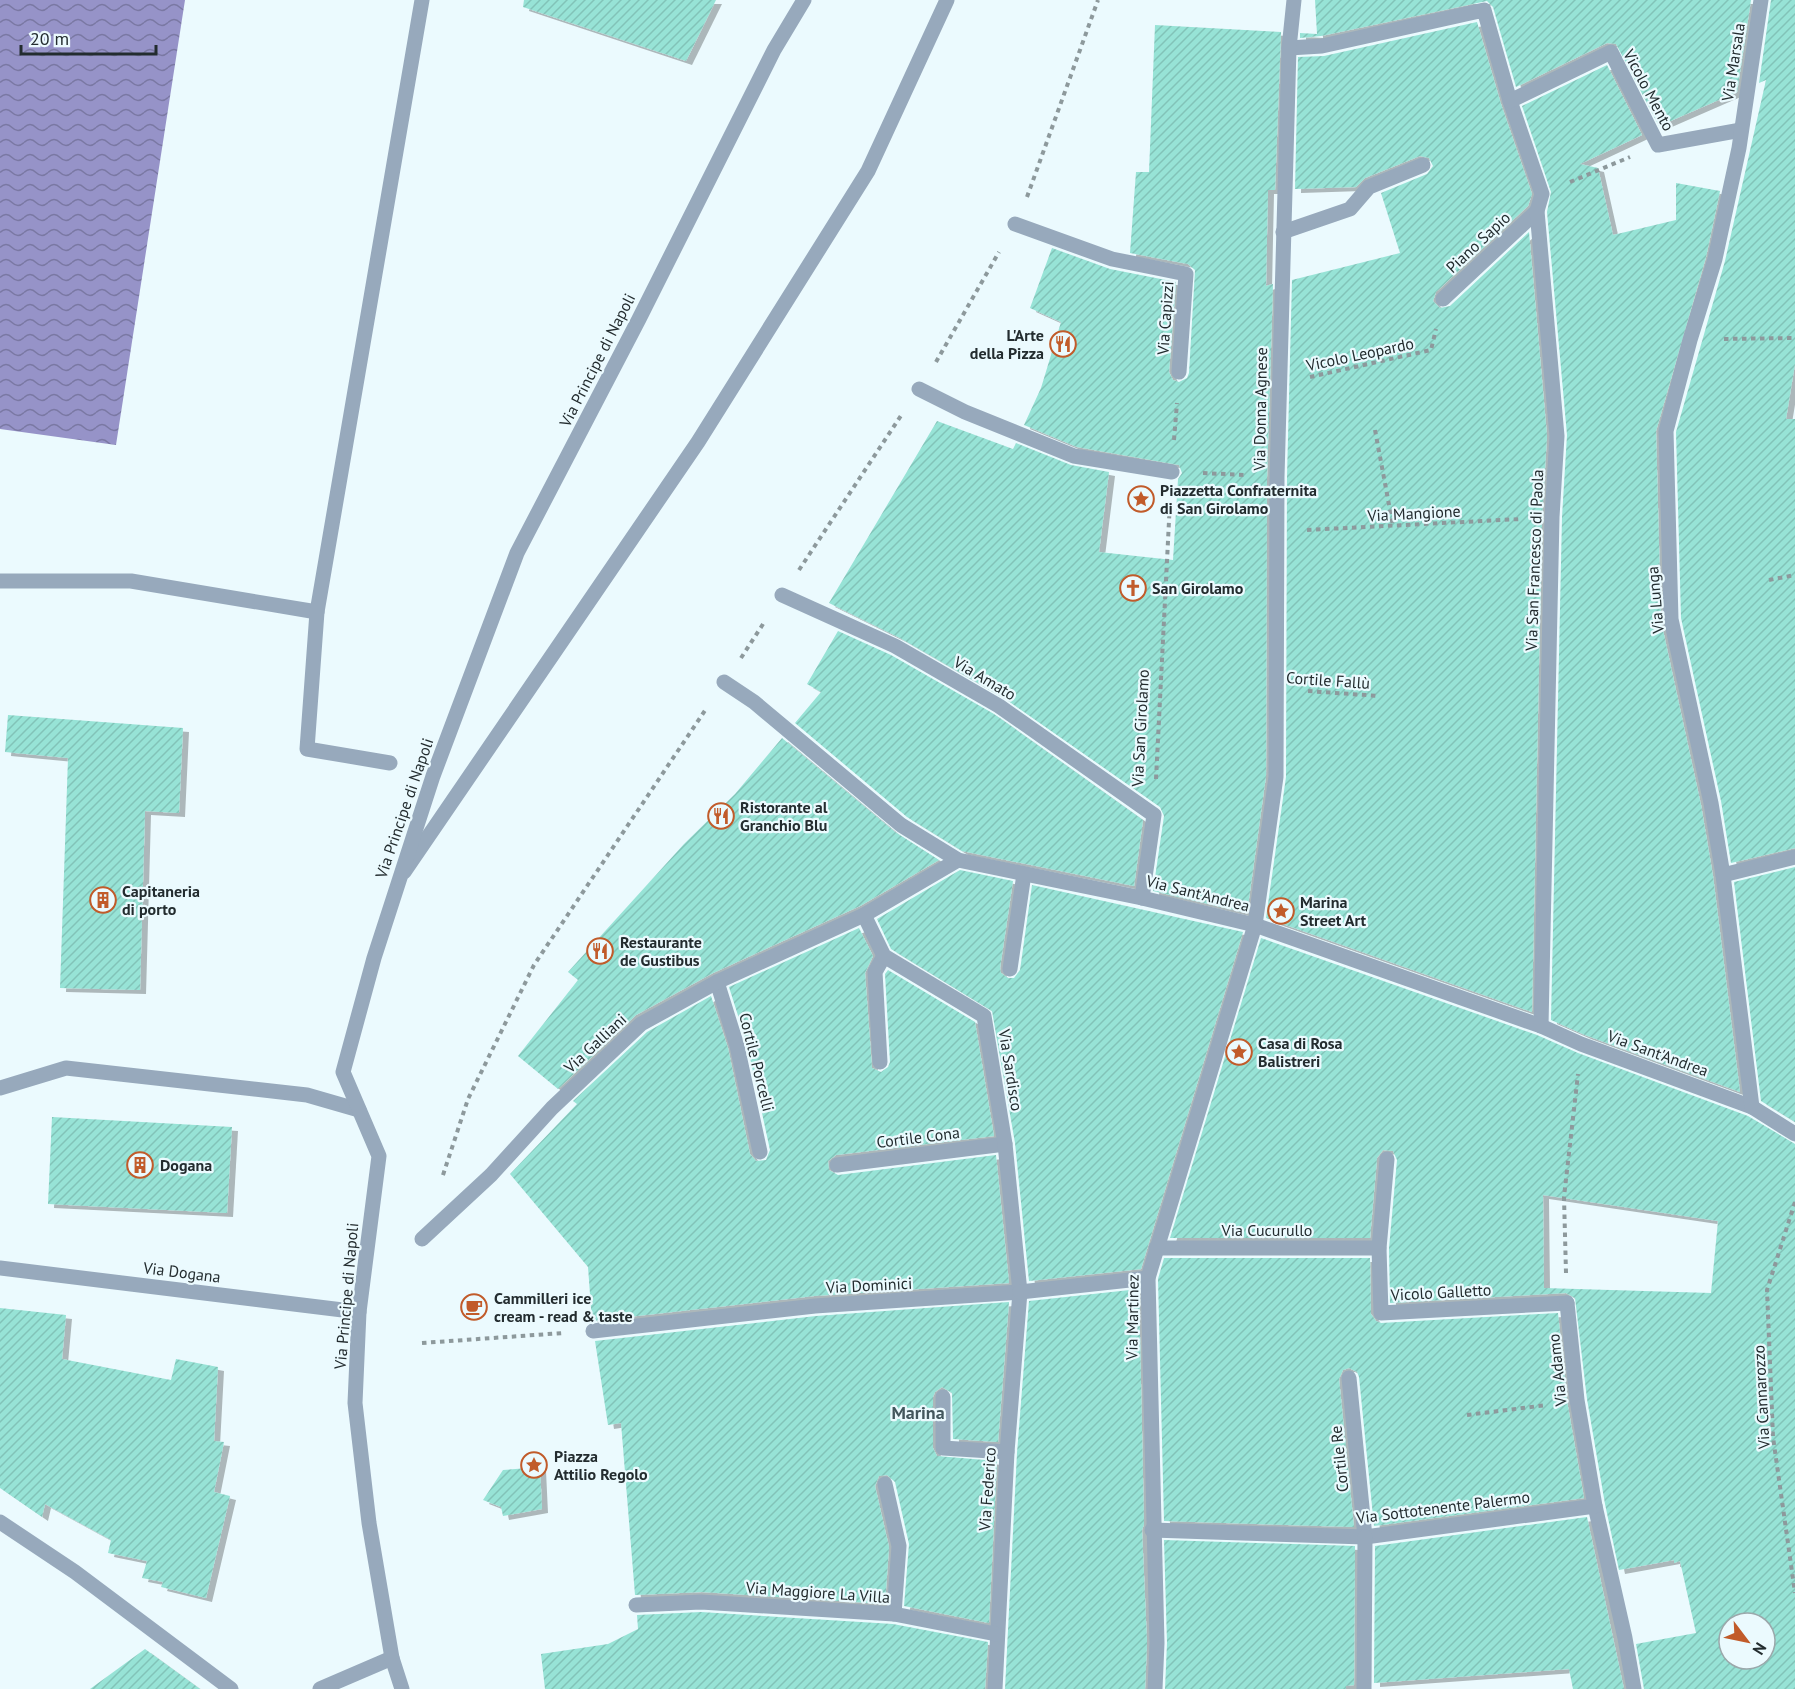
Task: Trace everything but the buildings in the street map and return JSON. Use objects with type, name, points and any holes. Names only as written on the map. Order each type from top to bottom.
[{"type":"street","points":[[390,763],[307,749],[317,612],[422,0]]},
{"type":"street","name":"Via Principe di Napoli","points":[[402,1689],[392,1658],[369,1523],[356,1403],[359,1312],[379,1156],[343,1072],[398,882],[433,776],[517,553],[639,319],[774,50],[804,0]]},
{"type":"street","points":[[398,882],[698,442],[868,171],[947,0]]},
{"type":"street","name":"Via Donna Agnese","points":[[1256,926],[1276,777],[1276,532],[1279,384],[1289,48],[1294,0]]},
{"type":"street","name":"Via Marsala","points":[[1741,130],[1761,0]]},
{"type":"street","points":[[1289,48],[1322,46],[1484,10],[1510,101],[1542,194]]},
{"type":"street","name":"Vicolo Mento","points":[[1510,101],[1611,52],[1658,145]]},
{"type":"street","points":[[1658,145],[1741,130]]},
{"type":"street","name":"Via Lunga","points":[[1741,130],[1715,259],[1690,340],[1666,431],[1671,619],[1711,803],[1723,875],[1739,1023],[1752,1107]]},
{"type":"street","points":[[1283,232],[1350,209],[1369,187],[1423,165]]},
{"type":"street","name":"Via San Francesco di Paola","points":[[1541,1026],[1552,518],[1557,436],[1537,211],[1542,194]]},
{"type":"street","name":"Piano Sapio","points":[[1443,299],[1537,211]]},
{"type":"street","name":"Via Capizzi","points":[[1015,224],[1112,259],[1186,274],[1179,372]]},
{"type":"street","points":[[919,389],[965,412],[1074,456],[1172,472]]},
{"type":"street","points":[[0,580],[131,581],[317,612]]},
{"type":"street","name":"Via Amato","points":[[782,595],[895,646],[999,706],[1154,815]]},
{"type":"street","name":"Via Sant'Andrea","points":[[724,682],[754,702],[901,825],[958,860],[1142,898],[1256,926],[1541,1026],[1581,1044],[1752,1107],[1795,1134]]},
{"type":"street","points":[[1142,898],[1154,815]]},
{"type":"street","points":[[1723,875],[1795,857]]},
{"type":"street","name":"Via Galliani","points":[[422,1239],[491,1175],[552,1108],[641,1024],[717,982],[864,915],[958,860]]},
{"type":"street","points":[[1010,969],[1024,874]]},
{"type":"street","points":[[864,915],[884,956],[875,972],[880,1062]]},
{"type":"street","name":"Via Martinez","points":[[1155,1689],[1157,1643],[1152,1530],[1148,1278],[1256,926]]},
{"type":"street","name":"Via Sardisco","points":[[884,956],[984,1016],[1005,1144],[1020,1292]]},
{"type":"street","name":"Cortile Porcelli","points":[[717,982],[736,1046],[760,1152]]},
{"type":"street","points":[[0,1088],[66,1068],[307,1095],[359,1110]]},
{"type":"street","name":"Cortile Cona","points":[[837,1165],[1005,1144]]},
{"type":"street","points":[[1379,1248],[1387,1159]]},
{"type":"street","name":"Via Cucurullo","points":[[1156,1248],[1379,1248]]},
{"type":"street","name":"Vicolo Galletto","points":[[1379,1248],[1381,1313],[1567,1303]]},
{"type":"street","name":"Via Dogana","points":[[0,1268],[359,1312]]},
{"type":"street","name":"Via Dominici","points":[[593,1331],[815,1306],[1020,1292],[1148,1278]]},
{"type":"street","name":"Via Federico","points":[[995,1689],[1007,1452],[1020,1292]]},
{"type":"street","name":"Via Adamo","points":[[1567,1303],[1577,1400],[1595,1506],[1625,1638],[1634,1689]]},
{"type":"street","name":"Cortile Re","points":[[1349,1378],[1365,1537],[1364,1689]]},
{"type":"street","points":[[943,1397],[943,1448],[1007,1452]]},
{"type":"street","points":[[885,1484],[899,1546],[894,1614]]},
{"type":"street","name":"Via Sottotenente Palermo","points":[[1152,1530],[1365,1537],[1595,1506]]},
{"type":"street","points":[[0,1522],[75,1572],[231,1689]]},
{"type":"street","name":"Via Maggiore La Villa","points":[[636,1605],[700,1602],[894,1614],[996,1634]]},
{"type":"street","points":[[320,1689],[392,1658]]},
{"type":"path","points":[[1542,194],[1658,145]]},
{"type":"path","name":"Vicolo Leopardo","points":[[1279,384],[1431,350],[1443,299]]},
{"type":"path","points":[[1690,340],[1795,338]]},
{"type":"path","name":"Via Capizzi","points":[[1172,472],[1179,372]]},
{"type":"path","points":[[1375,430],[1393,526]]},
{"type":"path","points":[[1172,472],[1277,477]]},
{"type":"path","name":"Via San Girolamo","points":[[1154,815],[1172,472]]},
{"type":"path","name":"Via Mangione","points":[[1276,532],[1552,518]]},
{"type":"path","points":[[1769,580],[1795,575]]},
{"type":"path","name":"Cortile Fallù","points":[[1276,689],[1379,696]]},
{"type":"path","points":[[1567,1303],[1564,1197],[1581,1044]]},
{"type":"path","name":"Via Cannarozzo","points":[[1795,1202],[1767,1290],[1773,1437],[1795,1593]]},
{"type":"path","points":[[422,1342],[593,1331]]},
{"type":"path","points":[[1467,1415],[1577,1400]]},
{"type":"water","points":[[0,0],[185,0],[116,445],[0,429]]},
{"type":"place","name":"L'Arte della Pizza","points":[[1063,344]]},
{"type":"place","name":"Piazzetta Confraternita di San Girolamo","points":[[1141,499]]},
{"type":"place","name":"San Girolamo","points":[[1133,588]]},
{"type":"place","name":"Ristorante al Granchio Blu","points":[[721,816]]},
{"type":"place","name":"Capitaneria di porto","points":[[103,900]]},
{"type":"place","name":"Marina Street Art","points":[[1281,911]]},
{"type":"place","name":"Restaurante de Gustibus","points":[[600,951]]},
{"type":"place","name":"Casa di Rosa Balistreri","points":[[1239,1052]]},
{"type":"place","name":"Dogana","points":[[140,1165]]},
{"type":"place","name":"Cammilleri ice cream - read & taste","points":[[474,1307]]},
{"type":"place","name":"Piazza Attilio Regolo","points":[[534,1465]]},
{"type":"district","name":"Marina","points":[[918,1413]]}]
